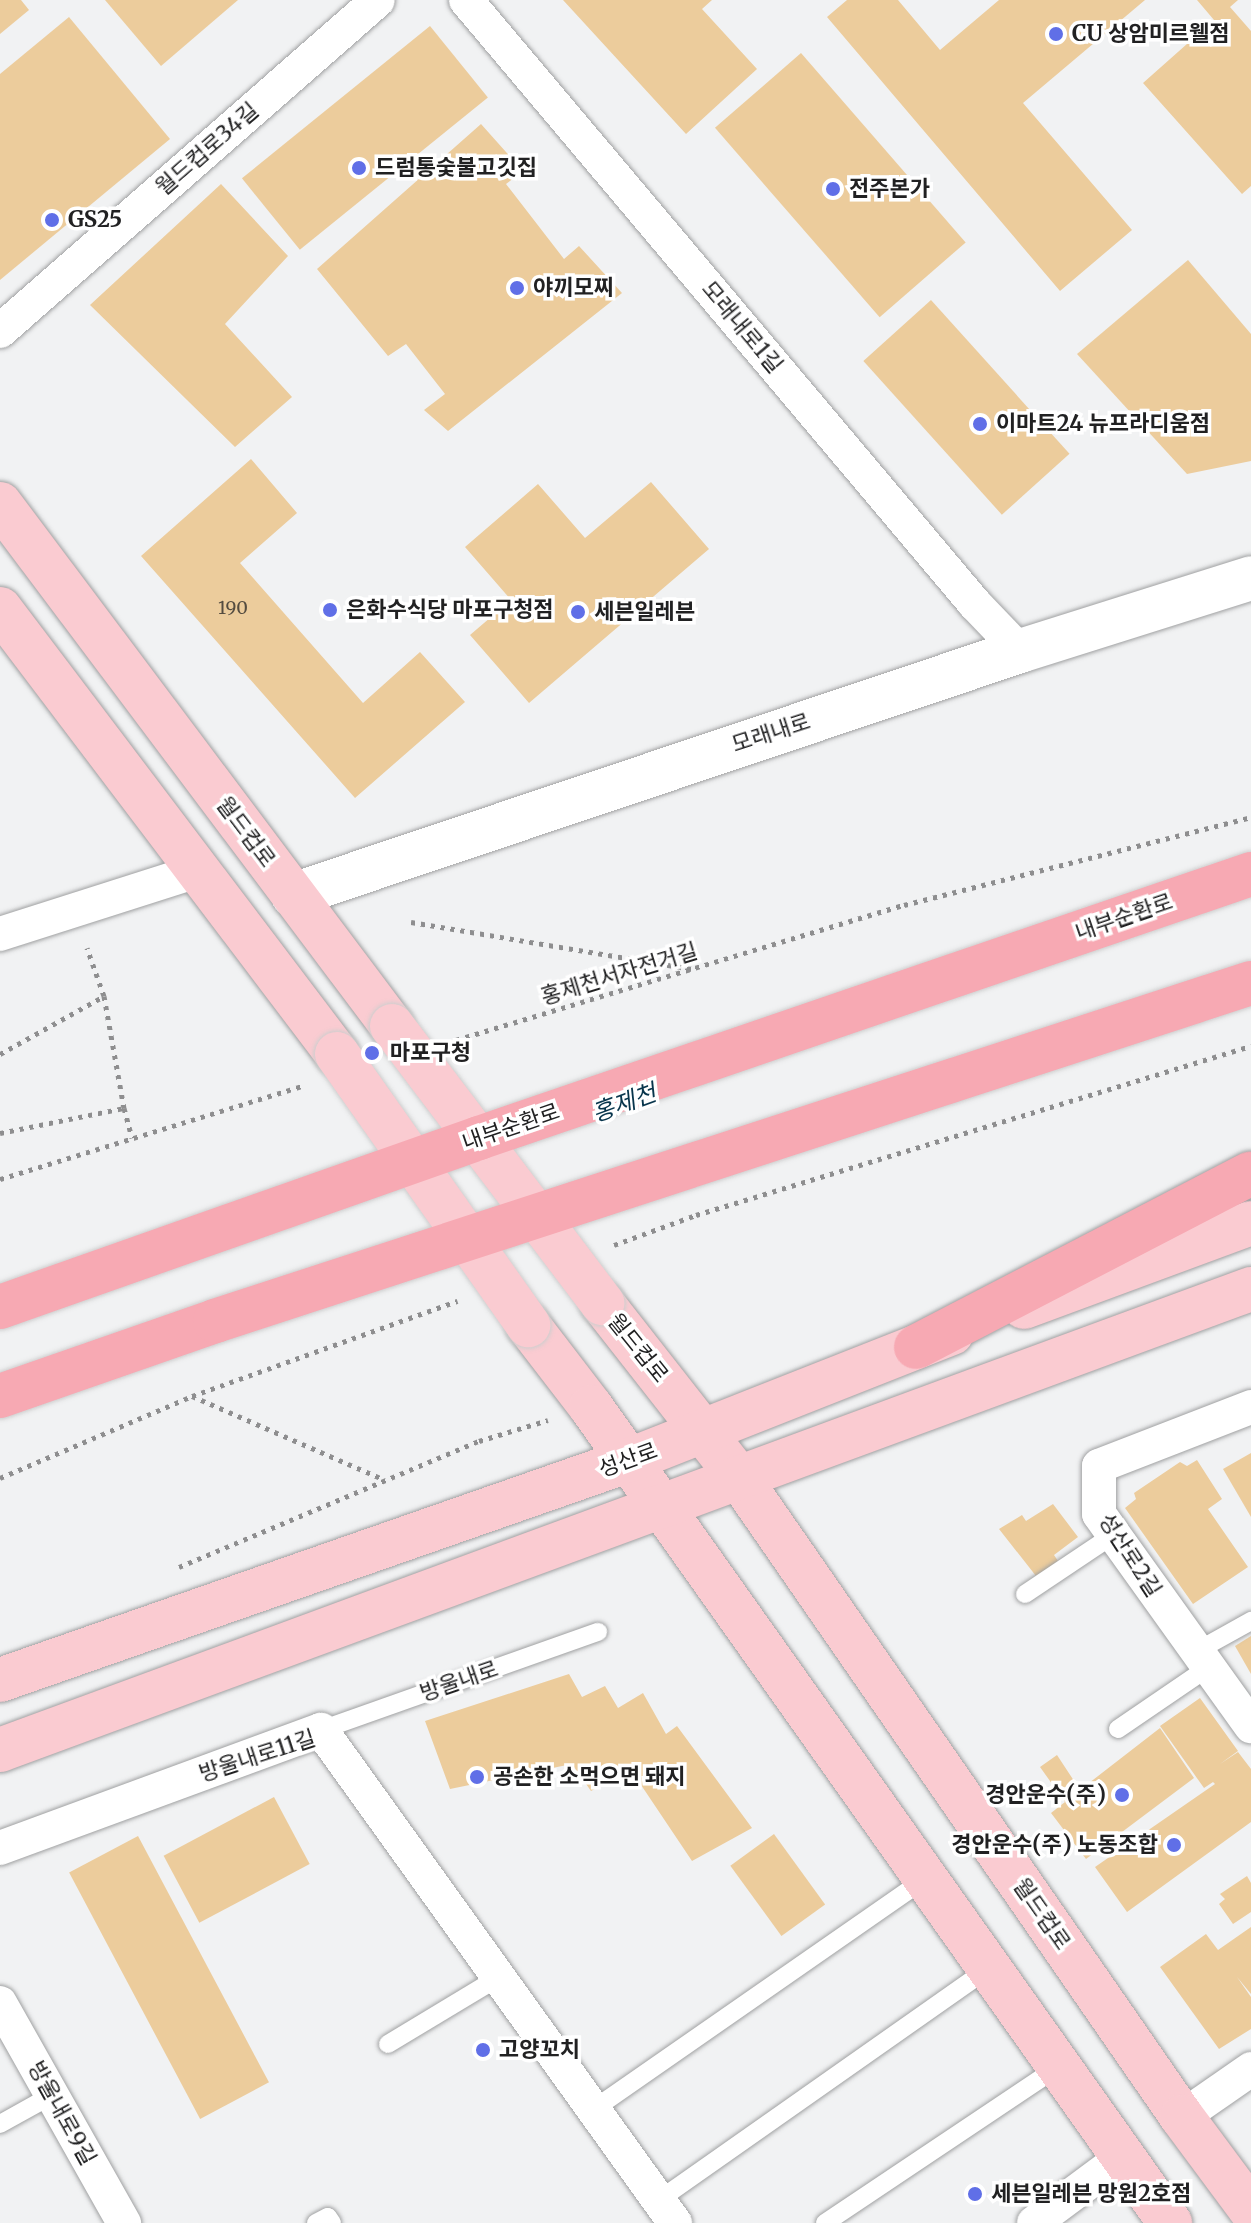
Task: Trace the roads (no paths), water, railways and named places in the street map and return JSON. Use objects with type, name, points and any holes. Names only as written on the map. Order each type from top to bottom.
[{"type":"highway","name":"내부순환로","points":[[0,1307],[494,1132],[1251,874]]},
{"type":"highway","points":[[0,1396],[215,1321],[1251,983]]},
{"type":"highway","points":[[916,1347],[1251,1173]]},
{"type":"highway","points":[[0,1416],[215,1321]]},
{"type":"main road","name":"월드컵로","points":[[0,504],[602,1303],[705,1431],[1182,2117],[1251,2210]]},
{"type":"main road","name":"모래내로","points":[[293,895],[1020,651],[1251,578]]},
{"type":"main road","points":[[0,609],[197,871],[325,1068],[591,1407],[1170,2223]]},
{"type":"main road","name":"성산로","points":[[0,1680],[627,1461],[916,1347],[1251,1223]]},
{"type":"main road","points":[[0,1750],[1251,1289]]},
{"type":"street","name":"월드컵로34길","points":[[0,331],[378,0]]},
{"type":"street","name":"모래내로1길","points":[[466,0],[975,604],[1020,651]]},
{"type":"street","points":[[0,934],[73,908],[197,871]]},
{"type":"street","name":"성산로2길","points":[[1251,1407],[1099,1466],[1099,1514],[1251,1726]]},
{"type":"street","name":"방울내로11길","points":[[0,1848],[321,1730],[667,2212]]},
{"type":"street","name":"방울내로9길","points":[[0,2003],[52,2095],[113,2219]]},
{"type":"street","points":[[1182,2117],[1251,2069]]},
{"type":"street","points":[[1034,2223],[1123,2157]]},
{"type":"lane","points":[[1025,1594],[1113,1535]]},
{"type":"lane","points":[[1118,1729],[1251,1621]]},
{"type":"lane","name":"방울내로","points":[[321,1730],[598,1632]]},
{"type":"lane","points":[[594,2109],[926,1878]]},
{"type":"lane","points":[[667,2212],[988,1969]]},
{"type":"lane","points":[[388,2044],[499,1977]]},
{"type":"lane","points":[[825,2223],[1058,2067]]},
{"type":"lane","points":[[0,2124],[52,2095]]},
{"type":"lane","points":[[316,2223],[328,2217],[332,2223]]},
{"type":"place","name":"CU 상암미르웰점","points":[[1056,34]]},
{"type":"place","name":"드럼통숯불고깃집","points":[[359,168]]},
{"type":"place","name":"전주본가","points":[[833,189]]},
{"type":"place","name":"GS25","points":[[52,220]]},
{"type":"place","name":"야끼모찌","points":[[517,288]]},
{"type":"place","name":"이마트24 뉴프라디움점","points":[[980,424]]},
{"type":"place","name":"은화수식당 마포구청점","points":[[330,610]]},
{"type":"place","name":"세븐일레븐","points":[[578,612]]},
{"type":"place","name":"마포구청","points":[[372,1053]]},
{"type":"place","name":"공손한 소먹으면 돼지","points":[[477,1777]]},
{"type":"place","name":"경안운수(주)","points":[[1122,1795]]},
{"type":"place","name":"경안운수(주) 노동조합","points":[[1174,1845]]},
{"type":"place","name":"고양꼬치","points":[[483,2050]]},
{"type":"place","name":"세븐일레븐 망원2호점","points":[[975,2194]]},
{"type":"water label","name":"홍제천","points":[[624,1103]]}]
